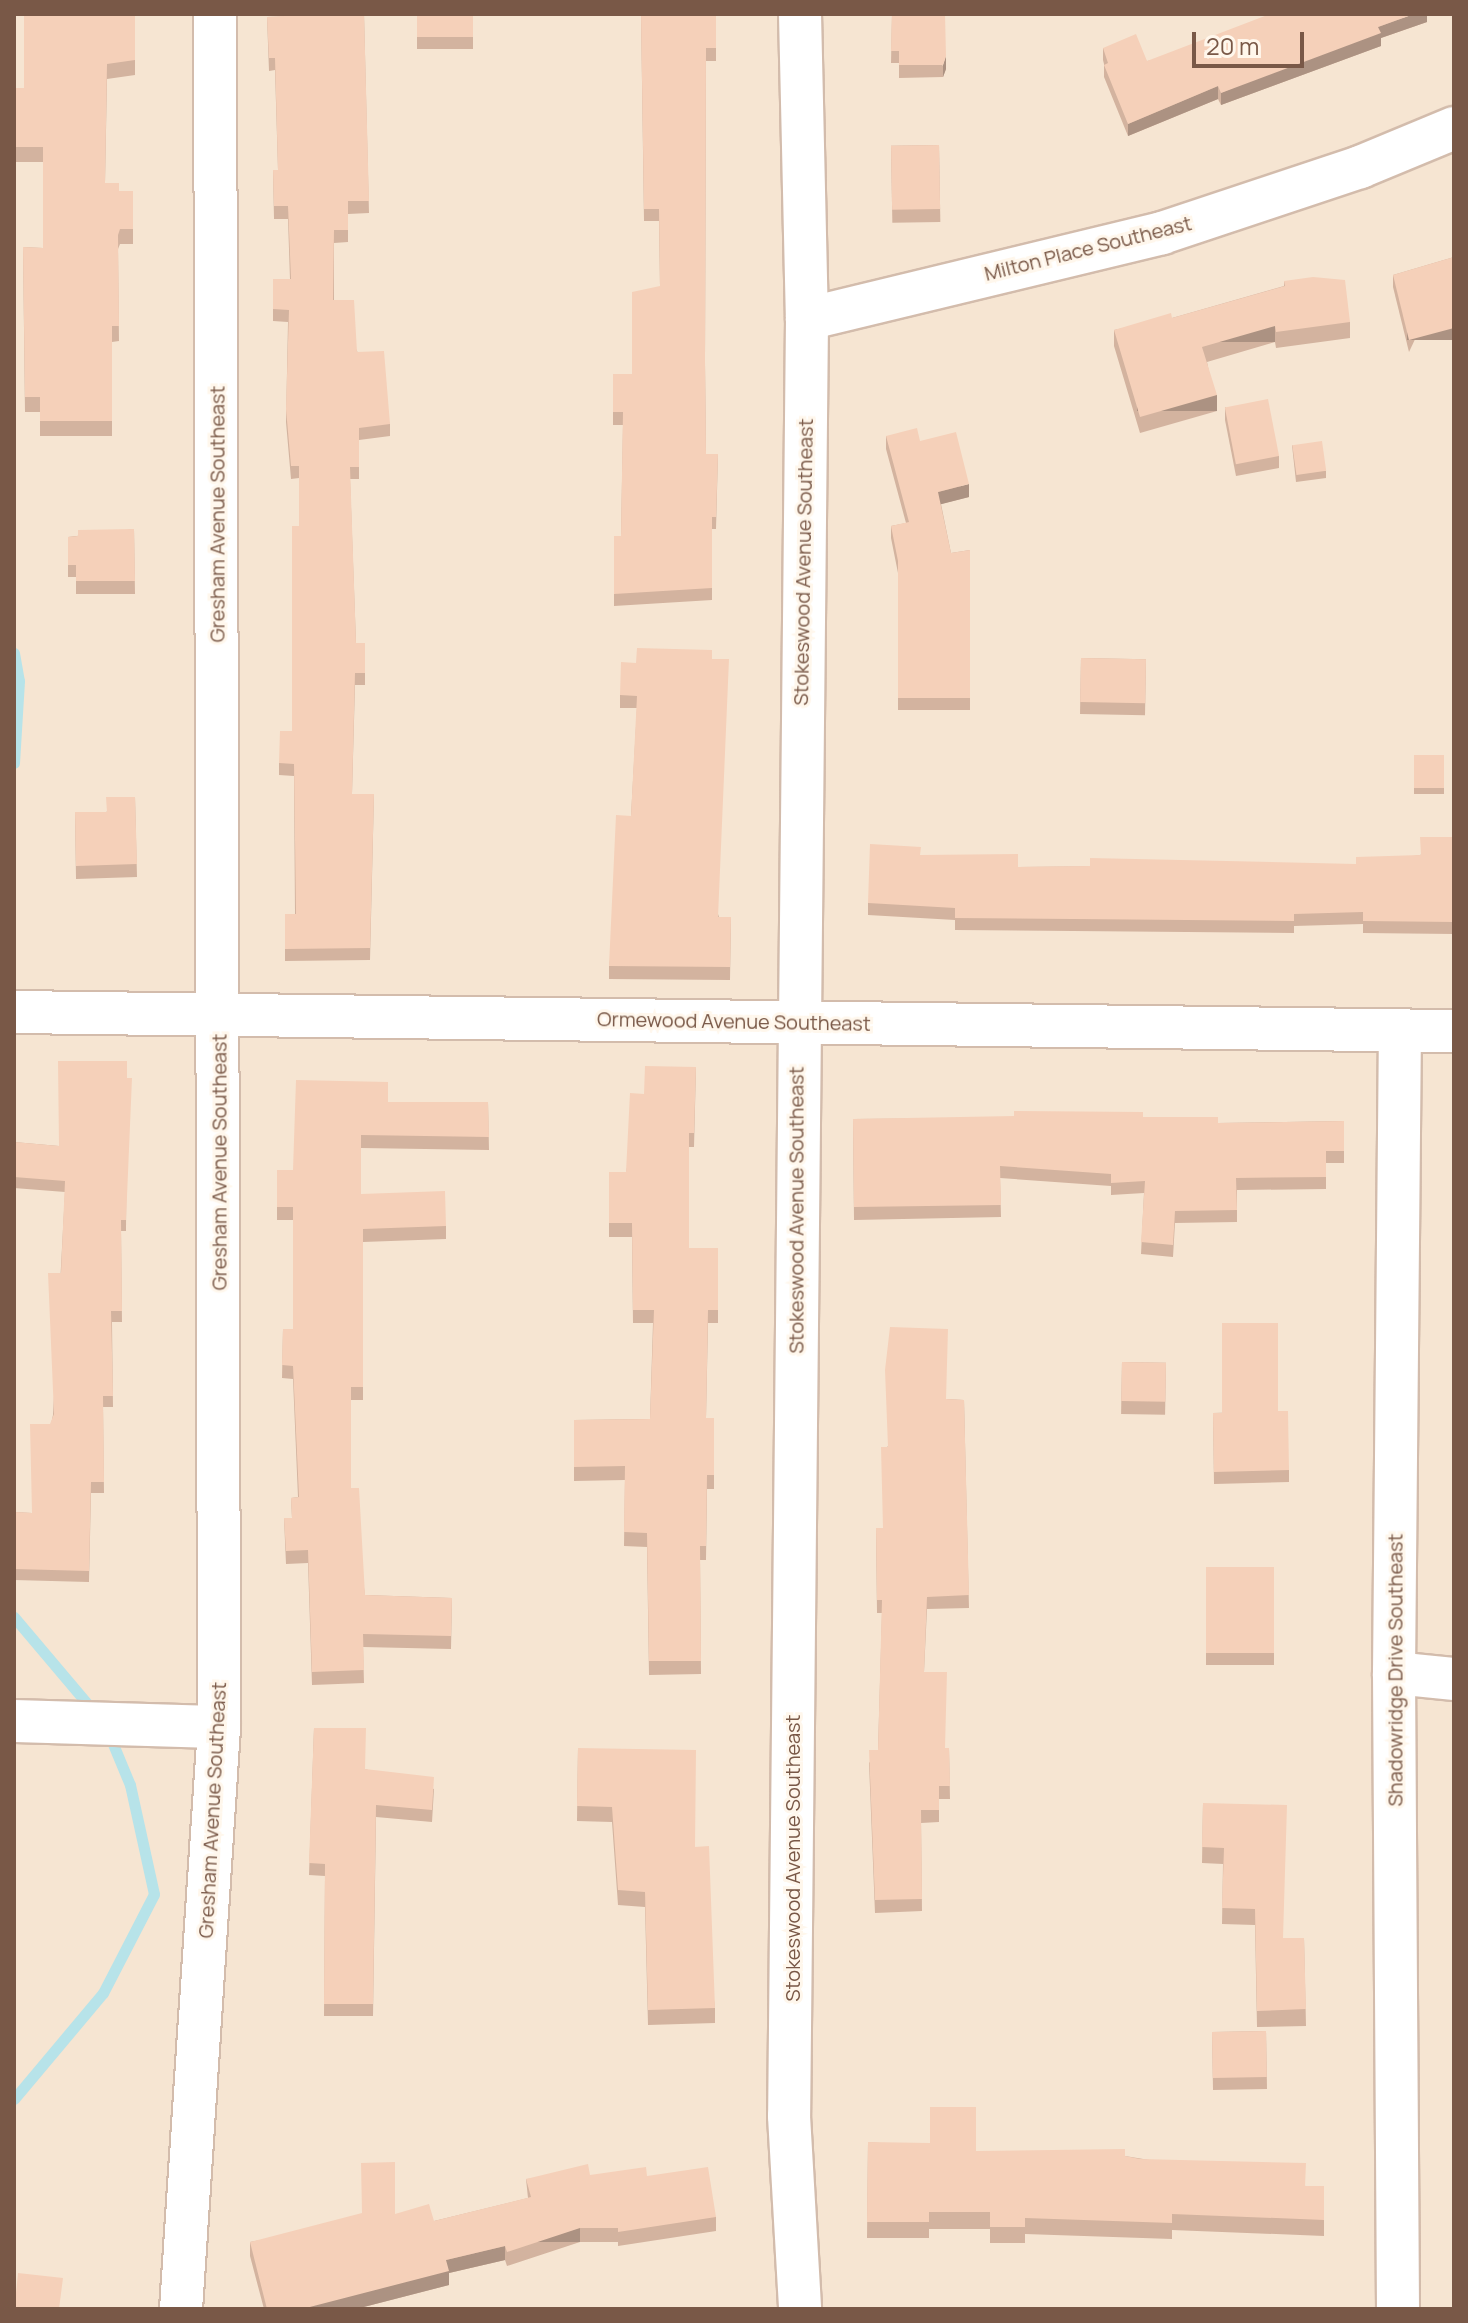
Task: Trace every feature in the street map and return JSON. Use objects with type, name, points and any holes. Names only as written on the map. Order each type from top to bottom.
[{"type":"street","name":"Gresham Avenue Southeast","points":[[181,2309],[219,1727],[215,14]]},
{"type":"street","name":"Stokeswood Avenue Southeast","points":[[800,14],[807,319],[797,1022],[789,2116],[800,2309]]},
{"type":"street","name":"Milton Place Southeast","points":[[807,319],[1162,233],[1360,167],[1454,128]]},
{"type":"street","name":"Ormewood Avenue Southeast","points":[[14,1012],[1454,1031]]},
{"type":"street","name":"Shadowridge Drive Southeast","points":[[1398,2309],[1394,1673],[1400,1030]]},
{"type":"street","points":[[1394,1673],[1454,1679]]},
{"type":"street","points":[[14,1721],[219,1727]]},
{"type":"shaded area","points":[[14,14],[1454,14],[1454,2309],[14,2309]]},
{"type":"building","points":[[24,14],[135,14],[135,60],[107,64],[105,183],[119,183],[119,191],[133,191],[133,229],[120,229],[118,235],[119,326],[112,326],[112,421],[40,421],[40,397],[25,397],[23,247],[43,248],[43,147],[14,147],[14,88],[24,88]]},
{"type":"building","points":[[285,14],[364,14],[369,201],[348,201],[348,230],[334,230],[333,300],[354,300],[357,352],[384,351],[390,424],[359,428],[359,467],[350,467],[356,643],[365,643],[365,673],[355,673],[352,794],[374,794],[370,948],[285,949],[285,914],[296,914],[294,764],[279,763],[280,731],[292,731],[292,526],[299,526],[299,466],[291,466],[286,409],[289,310],[273,309],[273,279],[291,279],[288,206],[274,206],[273,170],[278,170],[275,58],[269,58],[267,17]]},
{"type":"building","points":[[417,14],[473,14],[473,37],[417,37]]},
{"type":"building","points":[[641,14],[716,14],[716,48],[706,48],[705,360],[706,454],[718,454],[716,517],[712,517],[712,588],[614,594],[614,536],[621,536],[623,412],[613,412],[613,374],[632,374],[632,292],[660,286],[659,209],[644,209]]},
{"type":"building","points":[[892,14],[945,14],[946,56],[943,65],[899,65],[899,51],[891,51]]},
{"type":"building","points":[[1270,14],[1414,14],[1378,27],[1381,33],[1221,93],[1218,86],[1128,124],[1104,65],[1108,63],[1103,48],[1136,34],[1147,61]]},
{"type":"building","points":[[939,145],[940,209],[892,210],[891,146]]},
{"type":"building","points":[[1454,257],[1454,328],[1409,340],[1393,275]]},
{"type":"building","points":[[1313,277],[1345,280],[1350,322],[1276,332],[1275,326],[1202,347],[1217,395],[1140,417],[1114,330],[1171,313],[1172,318],[1285,286],[1284,281]]},
{"type":"building","points":[[1268,399],[1279,456],[1236,464],[1225,407]]},
{"type":"building","points":[[917,428],[920,441],[956,432],[969,484],[938,492],[951,553],[970,550],[970,698],[898,698],[898,561],[891,526],[909,522],[886,436]]},
{"type":"building","points":[[1322,441],[1326,471],[1296,475],[1292,445]]},
{"type":"building","points":[[134,529],[135,581],[76,581],[76,565],[68,565],[68,537],[78,536],[78,530]]},
{"type":"building","points":[[637,648],[712,650],[712,659],[729,659],[718,917],[731,917],[730,967],[609,966],[616,815],[631,816],[637,696],[620,695],[621,662],[636,663]]},
{"type":"building","points":[[1081,658],[1146,659],[1145,703],[1080,702]]},
{"type":"building","points":[[1414,755],[1444,755],[1444,788],[1414,788]]},
{"type":"building","points":[[106,797],[135,797],[137,864],[76,866],[75,812],[107,812]]},
{"type":"building","points":[[1420,837],[1454,837],[1454,922],[1363,921],[1363,912],[1294,914],[1294,921],[955,918],[955,908],[868,903],[870,844],[921,847],[920,855],[1018,854],[1018,867],[1090,866],[1090,858],[1356,864],[1356,857],[1421,855]]},
{"type":"building","points":[[58,1061],[127,1061],[127,1078],[132,1078],[126,1220],[121,1220],[122,1311],[111,1311],[113,1396],[103,1396],[104,1482],[91,1482],[89,1571],[14,1569],[15,1512],[32,1513],[30,1424],[50,1424],[54,1414],[48,1273],[61,1273],[65,1181],[14,1177],[14,1142],[59,1146]]},
{"type":"building","points":[[645,1066],[696,1067],[694,1133],[689,1133],[689,1248],[718,1248],[718,1310],[708,1310],[706,1418],[714,1418],[714,1475],[707,1475],[706,1546],[700,1546],[701,1661],[649,1661],[647,1533],[624,1532],[625,1466],[574,1467],[574,1420],[650,1419],[654,1310],[633,1310],[632,1223],[609,1223],[609,1172],[626,1172],[630,1093],[644,1094]]},
{"type":"building","points":[[296,1080],[388,1082],[388,1102],[488,1102],[489,1137],[361,1135],[361,1194],[445,1191],[446,1226],[363,1229],[363,1387],[351,1387],[351,1488],[359,1488],[365,1595],[452,1598],[451,1636],[363,1634],[364,1670],[312,1672],[308,1550],[286,1551],[284,1518],[292,1518],[291,1498],[299,1497],[293,1366],[282,1365],[283,1329],[293,1329],[293,1207],[277,1207],[277,1170],[293,1170]]},
{"type":"building","points":[[1014,1111],[1143,1112],[1143,1117],[1218,1117],[1218,1123],[1344,1121],[1344,1151],[1326,1151],[1326,1177],[1236,1178],[1237,1210],[1175,1211],[1173,1245],[1141,1242],[1145,1181],[1111,1183],[1111,1174],[1000,1166],[1001,1205],[854,1207],[853,1119],[1014,1116]]},
{"type":"building","points":[[1222,1323],[1278,1323],[1278,1411],[1288,1411],[1289,1470],[1214,1472],[1213,1413],[1222,1413]]},
{"type":"building","points":[[890,1327],[948,1329],[946,1399],[964,1400],[969,1595],[927,1597],[924,1672],[947,1672],[945,1748],[949,1748],[950,1786],[939,1786],[939,1810],[921,1810],[922,1899],[875,1900],[869,1750],[878,1750],[882,1600],[877,1600],[876,1528],[883,1528],[881,1447],[888,1447],[885,1370]]},
{"type":"building","points":[[1122,1362],[1166,1363],[1165,1402],[1121,1401]]},
{"type":"building","points":[[1206,1567],[1274,1567],[1274,1653],[1206,1653]]},
{"type":"building","points":[[314,1728],[366,1728],[365,1769],[434,1777],[432,1810],[376,1805],[373,2004],[324,2004],[325,1864],[309,1863]]},
{"type":"building","points":[[578,1748],[696,1750],[695,1847],[709,1846],[715,2008],[648,2010],[645,1892],[618,1890],[612,1807],[577,1806]]},
{"type":"building","points":[[1203,1803],[1287,1805],[1283,1938],[1304,1938],[1306,2009],[1257,2011],[1255,1909],[1222,1908],[1224,1848],[1202,1847]]},
{"type":"building","points":[[1266,2031],[1267,2077],[1213,2078],[1212,2032]]},
{"type":"building","points":[[930,2107],[976,2107],[976,2151],[1125,2149],[1125,2156],[1140,2159],[1306,2163],[1305,2186],[1324,2186],[1324,2220],[1172,2214],[1172,2223],[1025,2218],[1025,2227],[990,2227],[990,2212],[929,2212],[929,2222],[867,2222],[868,2142],[930,2143]]},
{"type":"building","points":[[395,2162],[395,2214],[429,2204],[434,2221],[531,2197],[526,2179],[588,2164],[590,2175],[646,2167],[647,2176],[708,2167],[716,2217],[618,2232],[618,2228],[580,2228],[507,2252],[505,2246],[446,2260],[449,2271],[302,2309],[267,2309],[250,2242],[362,2213],[361,2163]]},
{"type":"building","points":[[18,2273],[63,2278],[59,2309],[14,2309]]},
{"type":"waterway","points":[[14,653],[19,681],[14,763]]},
{"type":"waterway","points":[[14,1617],[96,1714]]},
{"type":"waterway","points":[[14,2099],[103,1993],[154,1894],[130,1785],[108,1732]]}]
